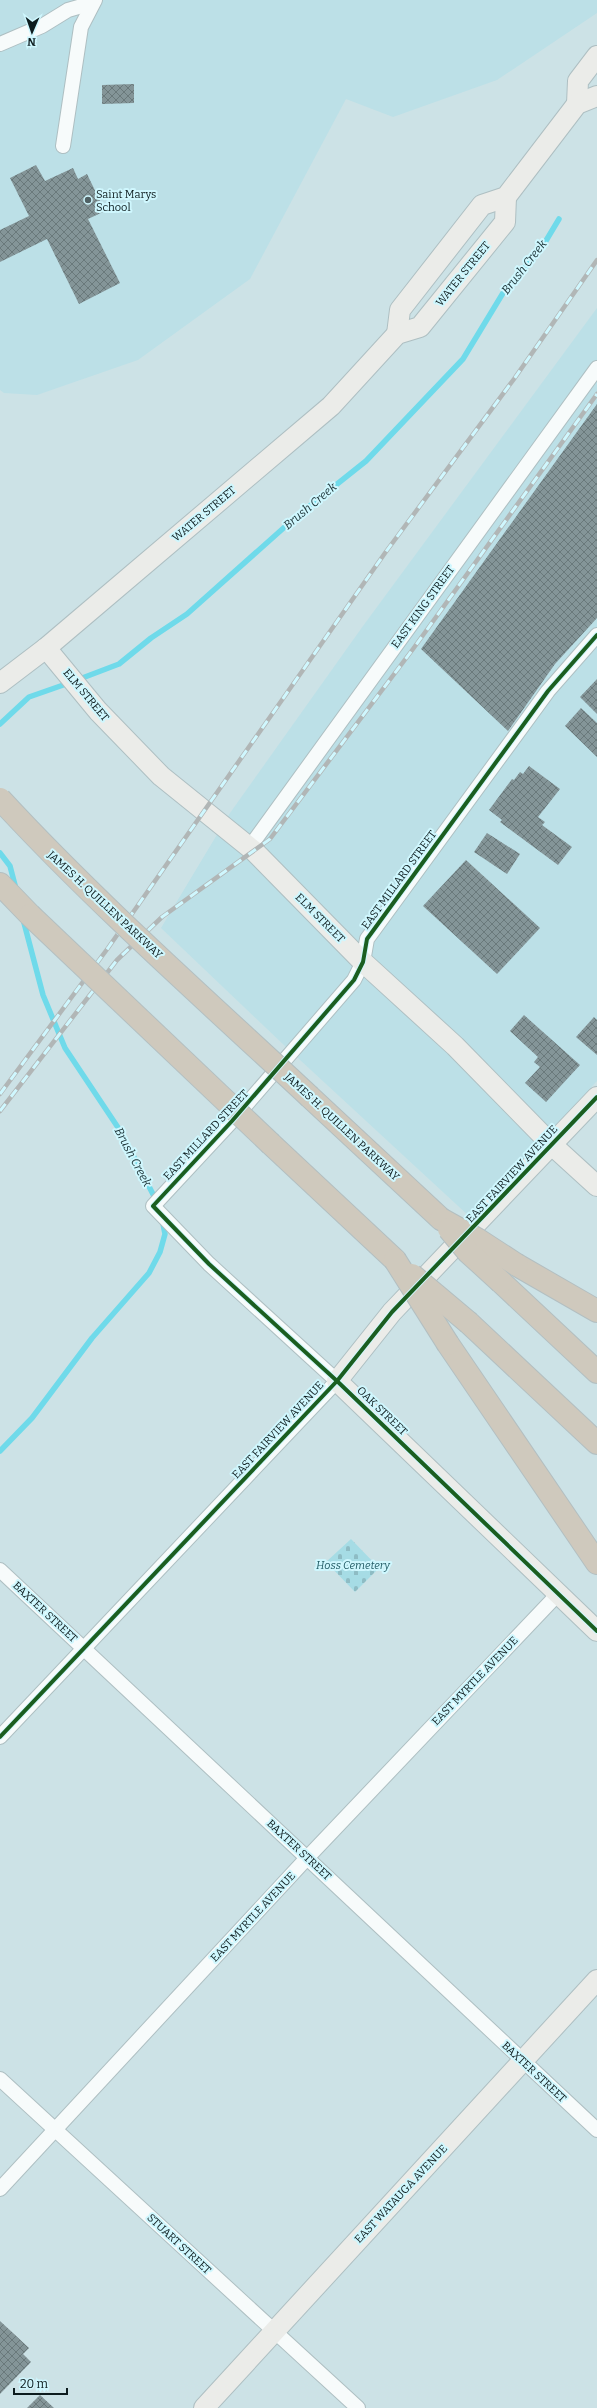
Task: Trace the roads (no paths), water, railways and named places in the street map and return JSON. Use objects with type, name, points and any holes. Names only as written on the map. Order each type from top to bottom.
[{"type":"highway","name":"JAMES H. QUILLEN PARKWAY","points":[[0,799],[77,879],[441,1219],[468,1252],[597,1372]]},
{"type":"highway","points":[[0,884],[69,953],[271,1144],[395,1260],[469,1323],[597,1443]]},
{"type":"highway","points":[[441,1219],[477,1239],[517,1266],[597,1311]]},
{"type":"highway","points":[[395,1260],[448,1344],[597,1563]]},
{"type":"street","points":[[0,44],[42,26],[68,10],[94,1]]},
{"type":"street","points":[[63,146],[81,27],[94,1]]},
{"type":"street","points":[[577,104],[578,81],[597,56]]},
{"type":"street","points":[[397,334],[400,310],[482,205],[506,197],[577,104],[597,96]]},
{"type":"street","name":"WATER STREET","points":[[0,683],[46,648],[331,406],[397,334],[420,327],[505,222],[506,197]]},
{"type":"street","name":"EAST KING STREET","points":[[250,848],[597,368]]},
{"type":"street","name":"EAST MILLARD STREET","points":[[154,1206],[288,1058],[354,980],[363,962],[367,939],[548,691],[597,636]]},
{"type":"street","name":"ELM STREET","points":[[46,648],[98,711],[161,776],[250,848],[363,962],[455,1046],[552,1145],[597,1186]]},
{"type":"street","name":"EAST FAIRVIEW AVENUE","points":[[0,1737],[337,1381],[392,1312],[597,1097]]},
{"type":"street","name":"OAK STREET","points":[[154,1206],[208,1264],[337,1381],[597,1631]]},
{"type":"street","name":"BAXTER STREET","points":[[0,1570],[597,2130]]},
{"type":"street","name":"EAST MYRTLE AVENUE","points":[[0,2190],[307,1858],[558,1594]]},
{"type":"street","name":"EAST WATAUGA AVENUE","points":[[204,2408],[597,1980]]},
{"type":"street","name":"STUART STREET","points":[[0,2079],[358,2408]]},
{"type":"waterway","name":"Brush Creek","points":[[77,680],[119,664],[151,638],[187,614],[297,516],[366,461],[463,359],[503,293],[541,249],[559,219]]},
{"type":"waterway","name":"Brush Creek","points":[[0,724],[29,697],[69,683]]},
{"type":"waterway","name":"Brush Creek","points":[[0,853],[10,866],[16,889]]},
{"type":"waterway","name":"Brush Creek","points":[[23,919],[43,995],[65,1048],[121,1132],[157,1202]]},
{"type":"waterway","name":"Brush Creek","points":[[0,1451],[32,1418],[92,1338],[149,1273],[160,1252],[165,1234],[162,1219]]},
{"type":"railway","points":[[0,1094],[108,948],[385,553],[514,379],[597,260]]},
{"type":"railway","points":[[0,1111],[117,960],[162,917],[270,839],[413,649],[597,394]]},
{"type":"place","name":"Saint Marys School","points":[[88,200]]},
{"type":"park label","name":"Hoss Cemetery","points":[[353,1565]]}]
